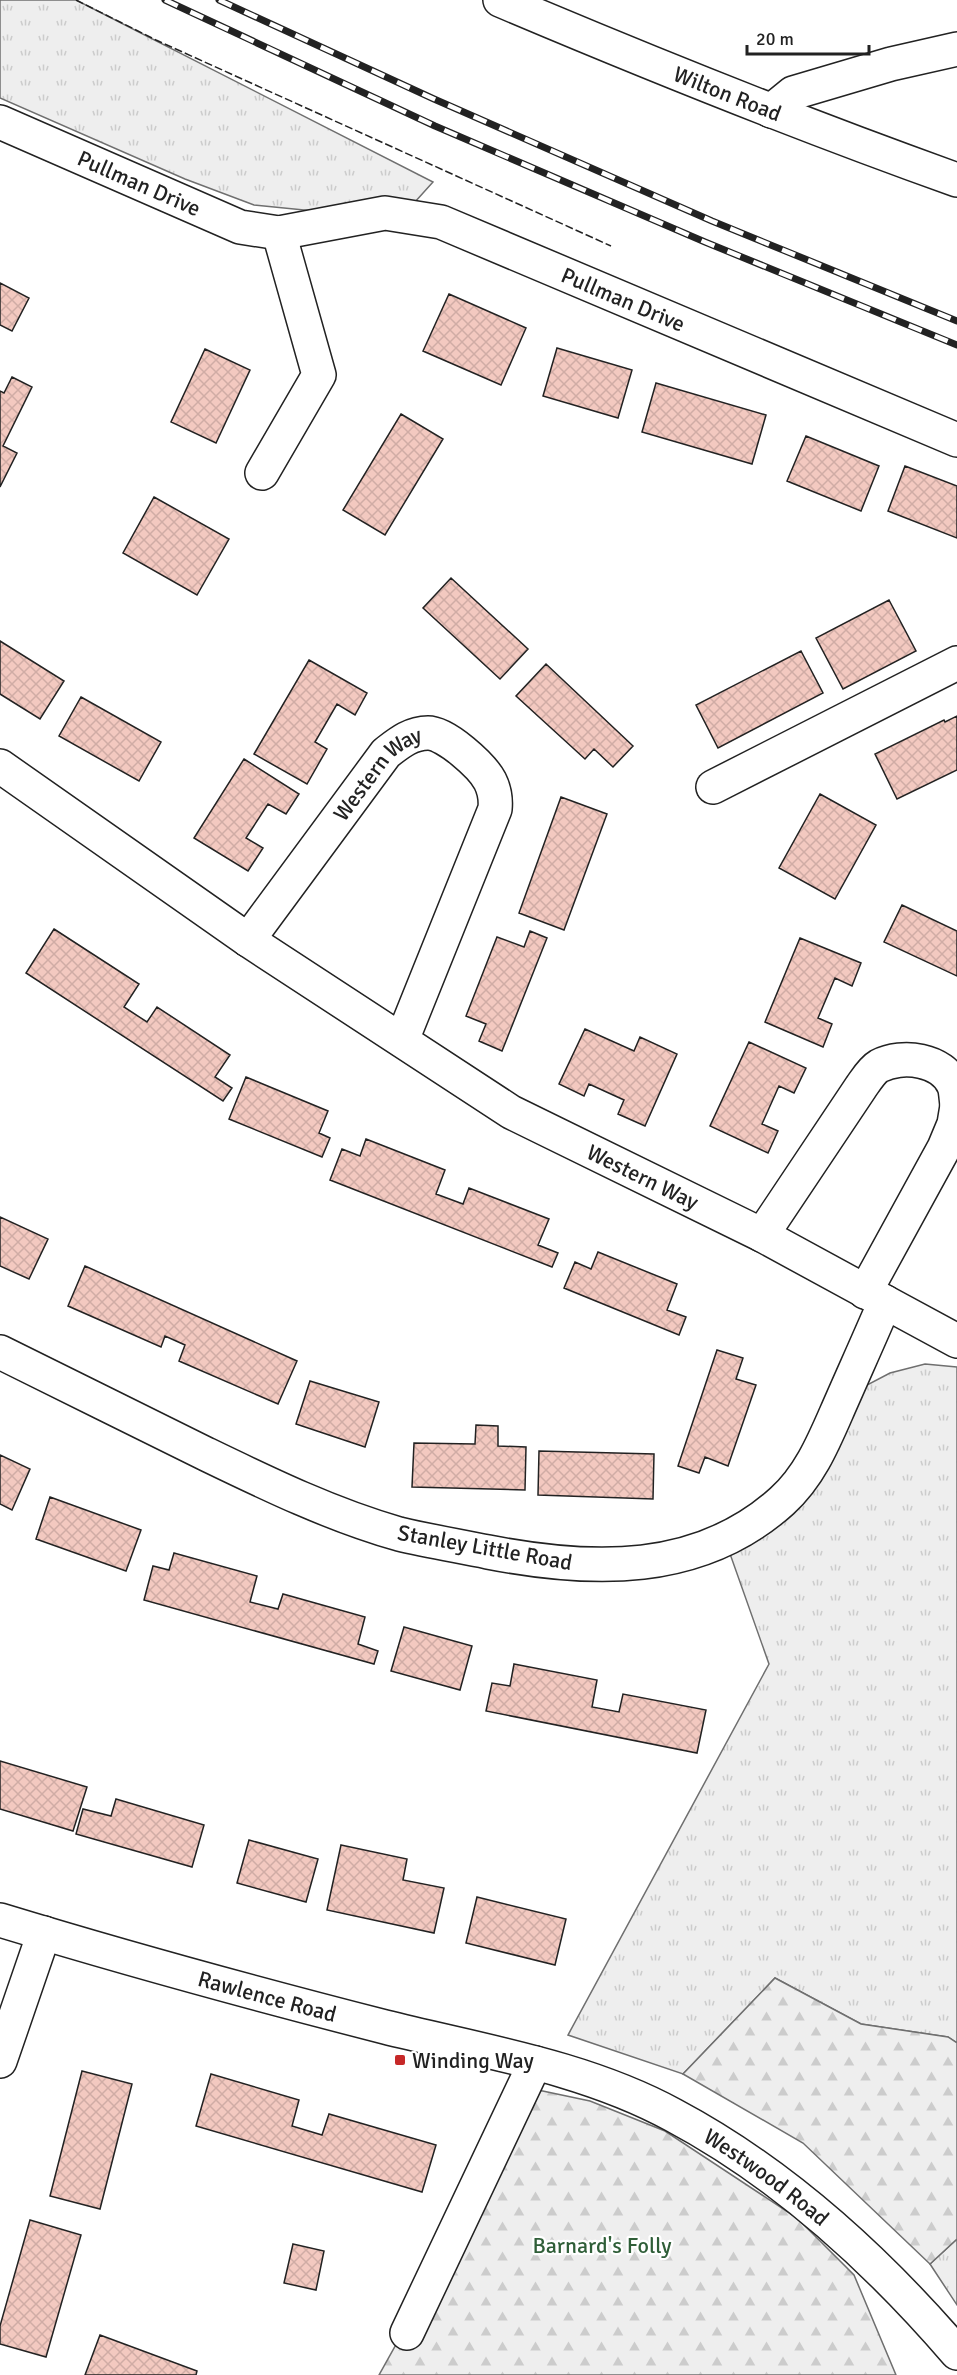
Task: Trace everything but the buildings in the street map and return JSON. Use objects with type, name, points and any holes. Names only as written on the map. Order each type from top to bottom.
[{"type":"main road","name":"Wilton Road","points":[[500,0],[647,63],[957,180]]},
{"type":"main road","points":[[771,111],[793,93],[891,64],[957,49]]},
{"type":"main road","name":"Pullman Drive","points":[[0,122],[240,227],[279,233],[386,213],[441,222],[957,440]]},
{"type":"main road","points":[[262,473],[319,375],[279,233]]},
{"type":"main road","points":[[713,786],[957,663]]},
{"type":"main road","name":"Western Way","points":[[248,940],[386,753],[405,738],[430,733],[442,737],[477,763],[490,780],[496,795],[495,809],[402,1040]]},
{"type":"main road","name":"Western Way","points":[[0,766],[248,940],[511,1112],[762,1235],[957,1341]]},
{"type":"main road","points":[[762,1235],[861,1087],[877,1067],[896,1060],[914,1059],[931,1065],[945,1074],[954,1086],[957,1105],[954,1124],[875,1297]]},
{"type":"main road","name":"Stanley Little Road","points":[[0,1352],[253,1477],[358,1520],[400,1534],[538,1562],[586,1566],[624,1565],[696,1551],[723,1541],[757,1522],[784,1499],[804,1477],[819,1451],[875,1297]]},
{"type":"main road","name":"Rawlence Road","points":[[0,1920],[225,1986],[535,2063]]},
{"type":"main road","points":[[0,2061],[44,1933]]},
{"type":"main road","points":[[407,2333],[535,2063]]},
{"type":"main road","name":"Westwood Road","points":[[535,2063],[608,2086],[672,2114],[739,2156],[808,2207],[872,2261],[913,2301],[957,2353]]},
{"type":"green space","points":[[0,0],[76,0],[433,182],[414,203],[324,212],[254,205],[185,179],[0,98]]},
{"type":"green space","points":[[925,1364],[957,1367],[957,2043],[948,2037],[861,2024],[775,1978],[683,2074],[568,2035],[769,1664],[729,1551],[844,1427],[867,1385],[890,1373]]},
{"type":"green space","points":[[775,1978],[861,2024],[948,2037],[957,2043],[957,2239],[930,2264],[803,2143],[683,2074]]},
{"type":"green space","name":"Barnard's Folly","points":[[538,2090],[590,2101],[665,2131],[797,2218],[854,2275],[896,2375],[379,2375]]},
{"type":"green space","points":[[957,2239],[957,2305],[930,2264]]},
{"type":"railway","points":[[165,0],[435,126],[705,242],[957,345]]},
{"type":"railway","points":[[219,0],[434,99],[712,221],[957,321]]},
{"type":"fence","points":[[76,0],[156,40],[611,246]]},
{"type":"place","name":"Winding Way","points":[[400,2060]]}]
